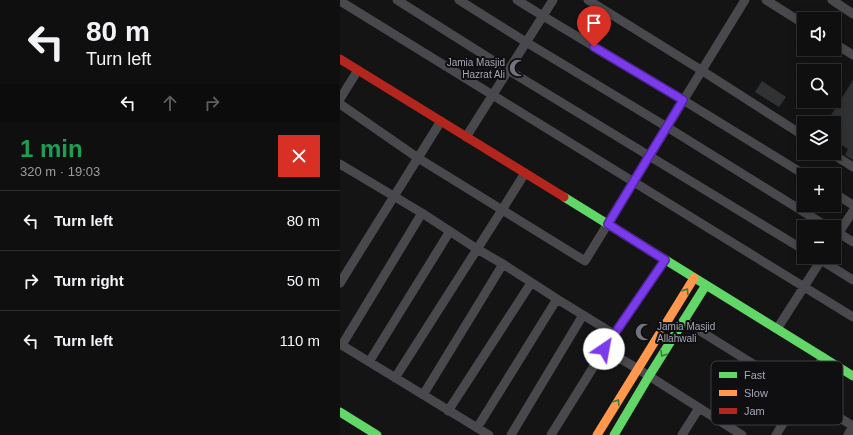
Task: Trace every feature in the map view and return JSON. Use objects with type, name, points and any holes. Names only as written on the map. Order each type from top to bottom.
[{"type":"street","points":[[397,0],[508,70],[797,246]]},
{"type":"street","points":[[459,0],[817,220]]},
{"type":"street","points":[[517,0],[797,170]]},
{"type":"street","points":[[466,137],[553,0]]},
{"type":"street","points":[[588,0],[797,132]]},
{"type":"street","points":[[340,104],[418,158],[585,261],[745,0]]},
{"type":"street","points":[[766,0],[797,20]]},
{"type":"street","points":[[832,0],[853,14]]},
{"type":"street","points":[[340,1],[853,317]]},
{"type":"street","points":[[841,47],[853,55]]},
{"type":"street","points":[[340,59],[829,361]]},
{"type":"street","points":[[340,99],[358,70]]},
{"type":"street","points":[[340,283],[441,121]]},
{"type":"street","points":[[841,159],[853,167]]},
{"type":"street","points":[[340,164],[422,213],[557,300],[614,334]]},
{"type":"street","points":[[395,378],[525,173]]},
{"type":"street","points":[[841,197],[853,205]]},
{"type":"street","points":[[841,228],[853,211]]},
{"type":"street","points":[[422,213],[341,345],[489,435]]},
{"type":"street","points":[[369,362],[450,231]]},
{"type":"street","points":[[841,237],[853,242]]},
{"type":"street","points":[[551,435],[604,349],[665,260]]},
{"type":"street","points":[[423,395],[503,264]]},
{"type":"street","points":[[777,329],[817,264]]},
{"type":"street","points":[[829,264],[853,280]]},
{"type":"street","points":[[597,435],[694,278]]},
{"type":"street","points":[[448,411],[531,283]]},
{"type":"street","points":[[614,435],[706,285]]},
{"type":"street","points":[[477,428],[557,300]]},
{"type":"street","points":[[511,435],[583,315]]},
{"type":"street","points":[[684,321],[749,361]]},
{"type":"street","points":[[604,349],[711,416]]},
{"type":"street","points":[[821,361],[823,357]]},
{"type":"street","points":[[843,370],[853,376]]},
{"type":"street","points":[[682,435],[699,408]]},
{"type":"street","points":[[340,412],[377,435]]},
{"type":"street","points":[[843,420],[853,426],[848,435]]},
{"type":"street","points":[[726,425],[740,434]]},
{"type":"street","points":[[776,435],[782,425]]},
{"type":"building","points":[[853,80],[853,160],[845,155],[848,149],[841,144],[841,116],[830,116],[835,108],[841,108],[841,99]]},
{"type":"building","points":[[762,81],[786,97],[779,107],[755,92]]},
{"type":"traffic: fast","points":[[564,197],[829,361]]},
{"type":"traffic: fast","points":[[614,435],[706,285]]},
{"type":"traffic: fast","points":[[843,370],[853,376]]},
{"type":"traffic: fast","points":[[340,412],[377,435]]},
{"type":"traffic: slow","points":[[597,435],[694,278]]},
{"type":"traffic: jam","points":[[340,59],[564,197]]},
{"type":"place","name":"Jamia Masjid Hazrat Ali","points":[[518,68]]},
{"type":"place","name":"Jamia Masjid Allahwali","points":[[644,332]]},
{"type":"route","points":[[594,47],[683,100],[608,224],[665,260],[604,349]]}]
